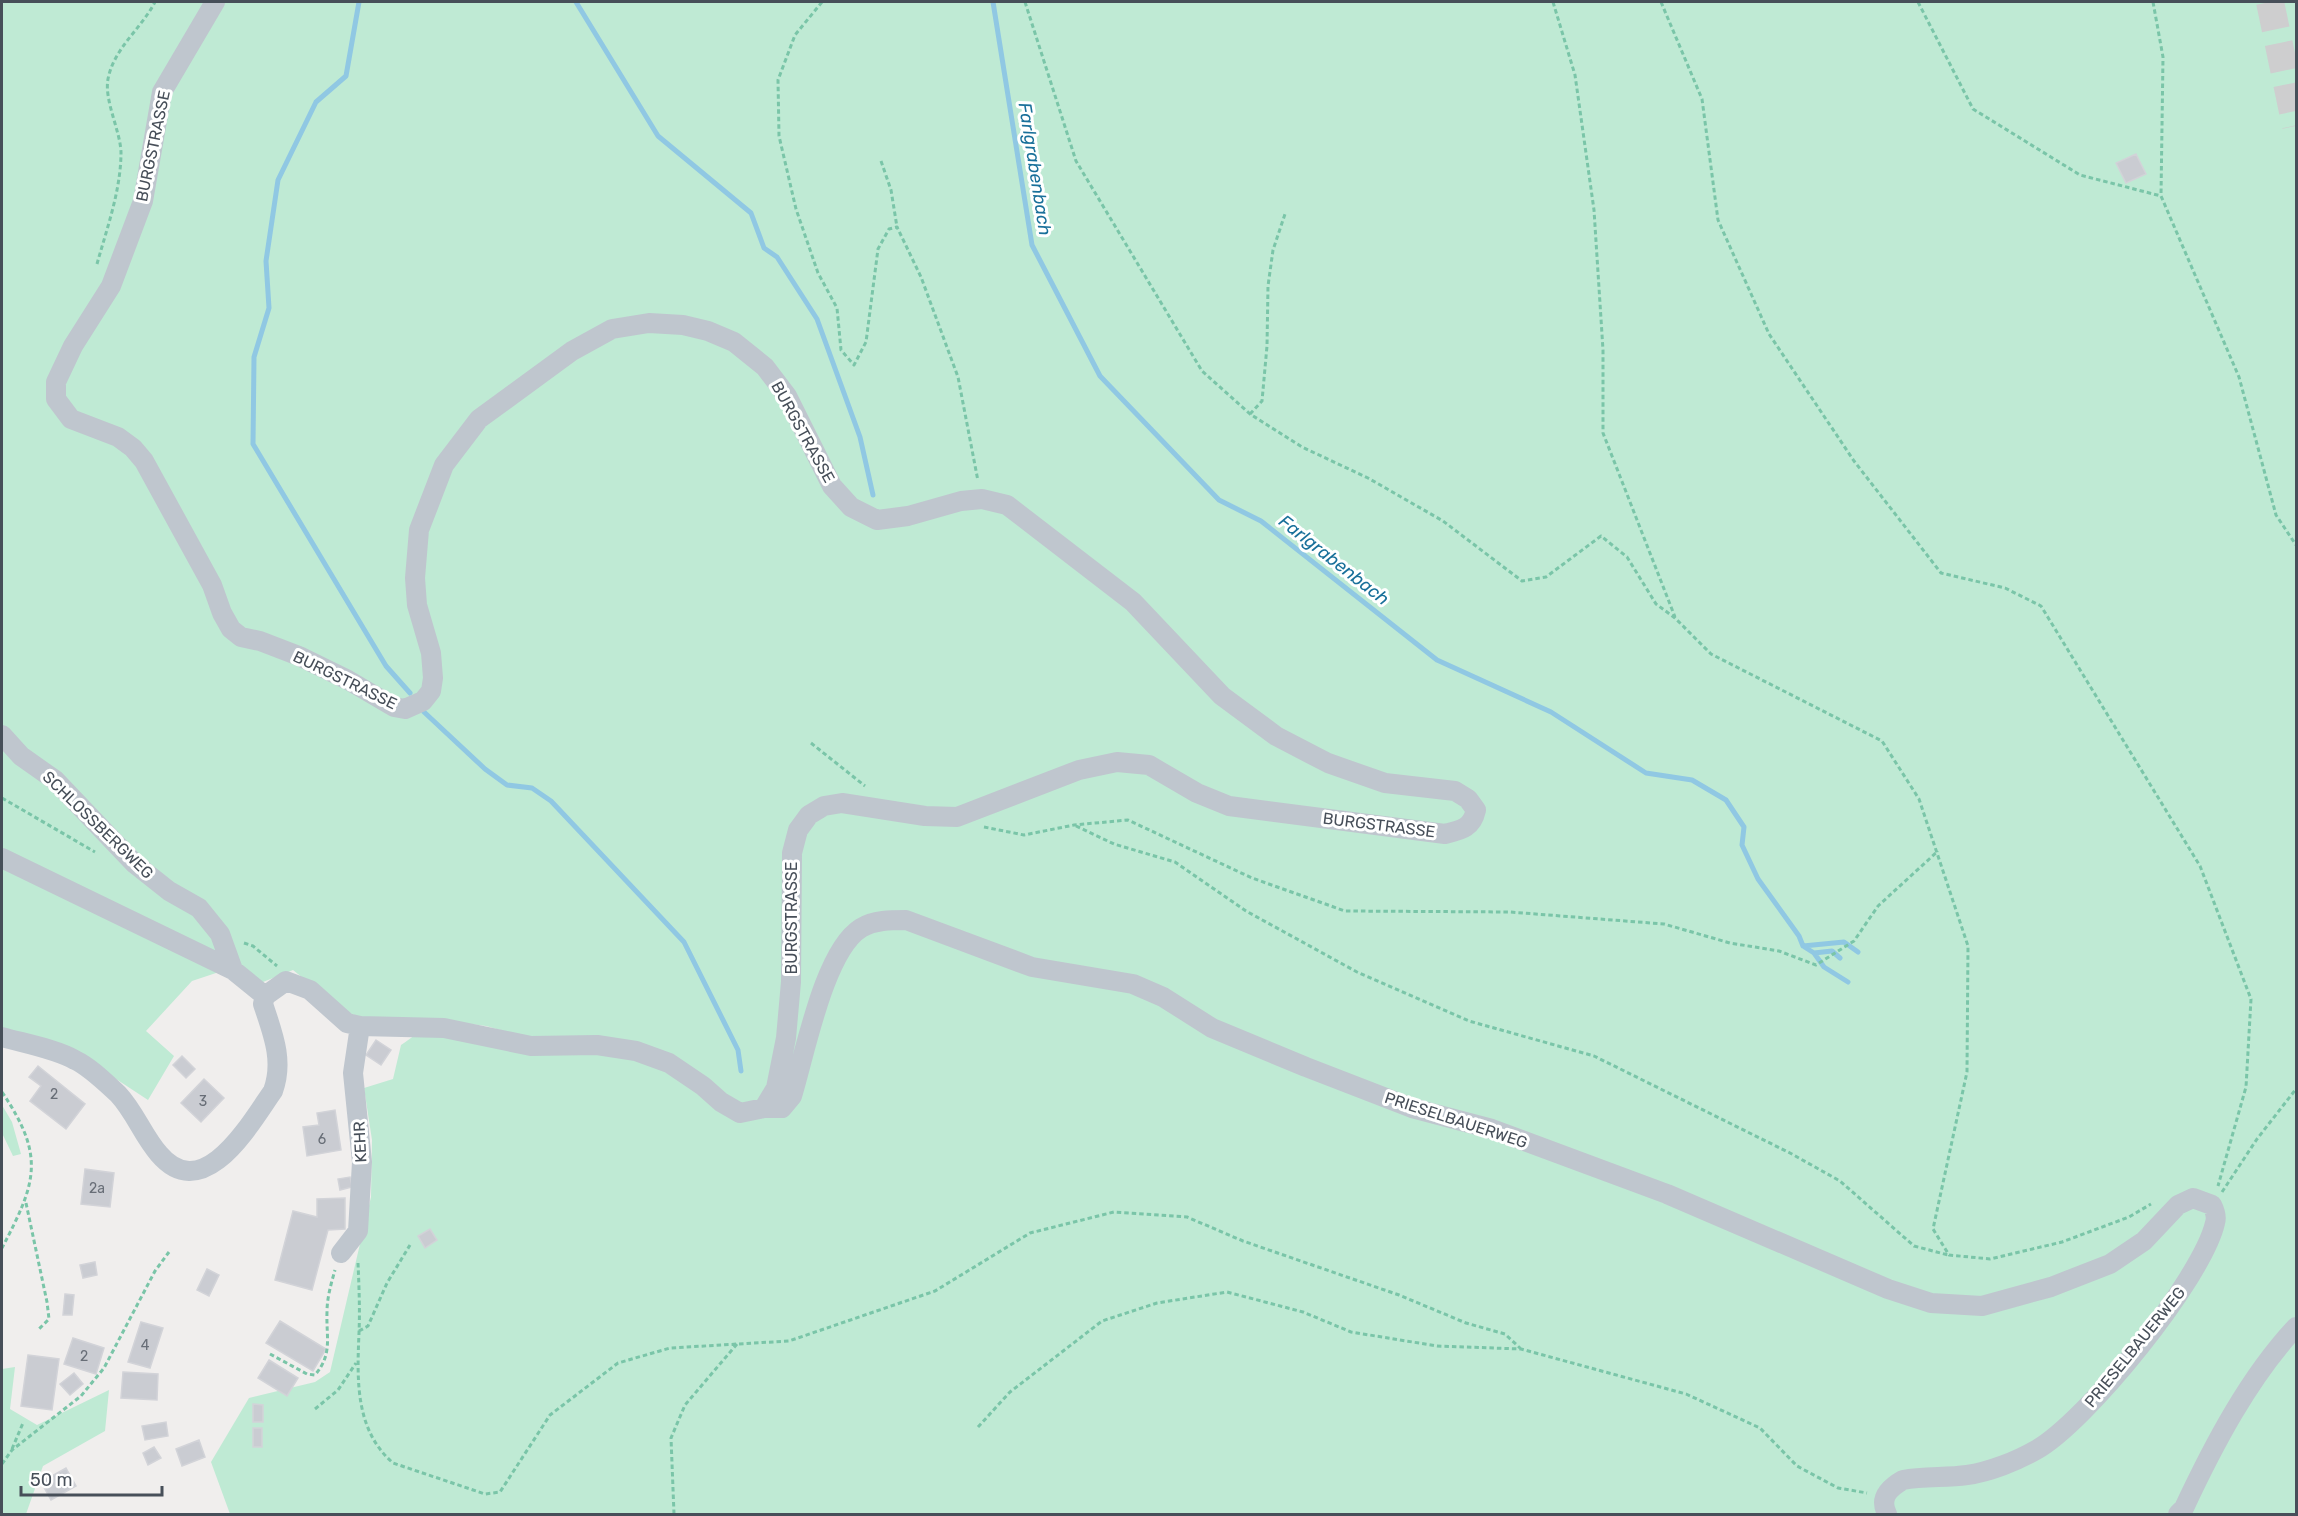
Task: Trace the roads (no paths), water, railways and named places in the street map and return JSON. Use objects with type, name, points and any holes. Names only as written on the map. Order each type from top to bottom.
[{"type":"street","name":"BURGSTRASSE","points":[[215,2],[162,92],[143,201],[111,286],[63,365],[56,382],[56,399],[71,419],[118,437],[133,448],[144,461],[212,585],[226,623],[241,637],[260,641],[299,656],[348,680],[394,707],[405,709],[423,701],[431,691],[433,668],[417,605],[415,578],[419,530],[444,465],[479,419],[572,351],[612,329],[649,323],[683,325],[708,331],[734,342],[765,367],[787,396],[832,486],[851,507],[877,520],[908,516],[961,501],[982,500],[1007,505],[1133,602],[1222,696],[1276,736],[1328,763],[1384,783],[1455,791],[1468,799],[1476,810],[1473,821],[1464,829],[1445,834],[1264,811],[1229,806],[1197,792],[1149,765],[1117,762],[1079,770],[957,817],[925,816],[842,803],[824,806],[809,815],[798,830],[792,854],[791,982],[786,1038],[776,1088],[764,1108]]},
{"type":"street","name":"SCHLOSSBERGWEG","points":[[2,735],[21,756],[55,780],[135,864],[169,891],[200,908],[220,934],[233,970]]},
{"type":"street","points":[[2,858],[233,970],[265,996]]},
{"type":"street","name":"PRIESELBAUERWEG","points":[[360,1026],[444,1028],[531,1046],[597,1045],[636,1051],[669,1063],[704,1086],[721,1102],[740,1113],[764,1108],[782,1108],[792,1096],[823,988],[844,942],[862,927],[887,920],[906,920],[1032,967],[1133,984],[1163,997],[1212,1028],[1306,1067],[1412,1108],[1492,1129],[1667,1194],[1888,1289],[1931,1303],[1982,1306],[2050,1287],[2110,1264],[2144,1241],[2178,1205],[2193,1198],[2212,1206],[2216,1222],[2196,1268],[2172,1304],[2109,1381],[2056,1436],[2036,1450],[1969,1475],[1903,1480],[1894,1485],[1886,1505]]},
{"type":"street","points":[[2,1037],[75,1060],[118,1094],[133,1113],[153,1146],[170,1165],[179,1169],[200,1169],[220,1159],[234,1146],[273,1091],[278,1069],[278,1055],[263,1005],[265,996],[286,981],[310,990],[347,1023],[360,1026]]},
{"type":"street","name":"KEHR","points":[[341,1253],[358,1231],[362,1162],[359,1116],[353,1081],[360,1026]]},
{"type":"street","points":[[2178,1515],[2184,1508],[2215,1446],[2276,1349],[2296,1327]]},
{"type":"waterway","points":[[359,2],[346,76],[316,102],[278,180],[266,261],[269,308],[254,357],[253,444],[386,666],[410,693]]},
{"type":"waterway","points":[[576,2],[658,136],[751,213],[764,248],[777,257],[817,319],[860,437],[873,495]]},
{"type":"waterway","name":"Farlgrabenbach","points":[[993,2],[1032,245],[1100,376],[1219,500],[1261,521],[1437,660],[1551,712],[1646,773],[1692,780],[1726,800],[1744,827],[1742,845],[1758,879],[1799,936],[1803,946],[1814,953],[1824,967],[1848,982]]},
{"type":"waterway","points":[[424,712],[485,769],[507,785],[532,788],[551,801],[684,942],[738,1050],[741,1071]]},
{"type":"waterway","points":[[1803,946],[1844,942],[1858,952]]},
{"type":"waterway","points":[[1814,953],[1832,951],[1840,958]]},
{"type":"tunnel","points":[[2270,2],[2296,126]]}]
